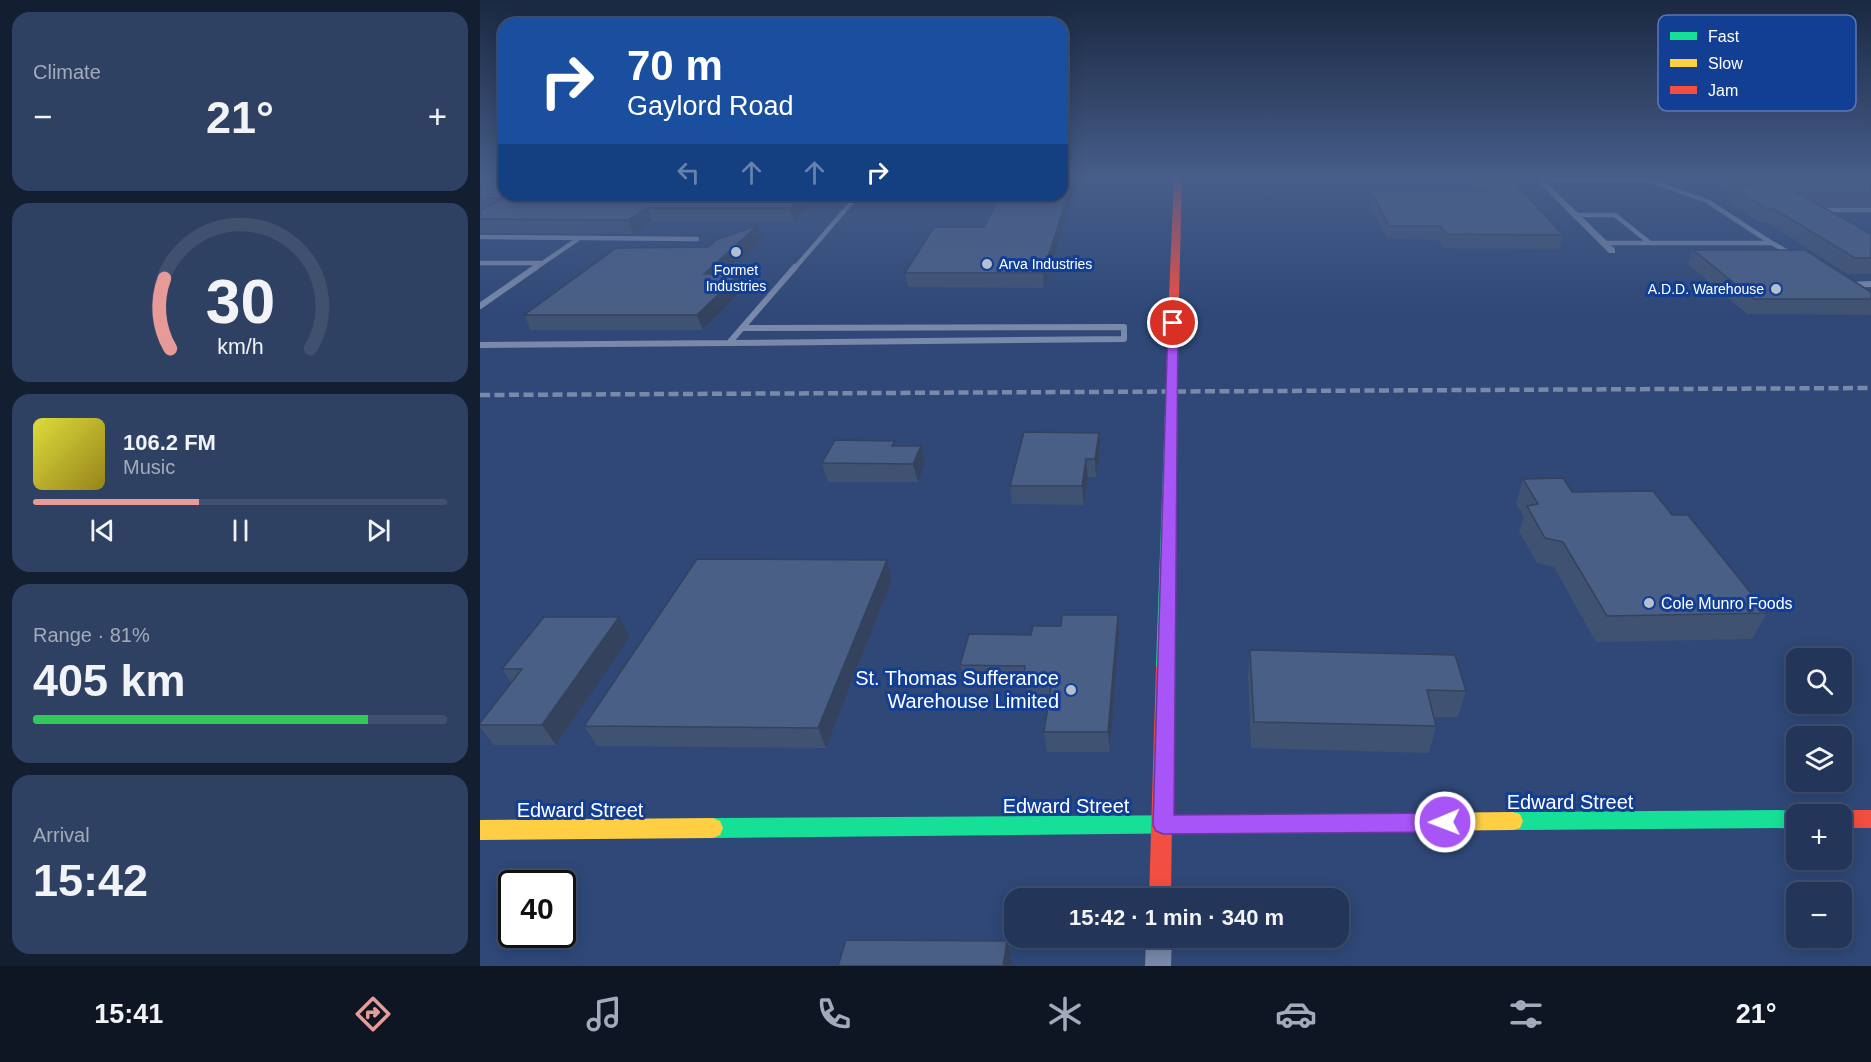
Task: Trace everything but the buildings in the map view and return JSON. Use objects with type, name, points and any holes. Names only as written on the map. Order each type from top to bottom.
[{"type":"street","points":[[1160,888],[1171,369],[1176,221]]},
{"type":"street","points":[[1582,221],[1612,251]]},
{"type":"street","name":"Edward Street","points":[[480,830],[1786,819]]},
{"type":"street","points":[[1852,819],[1871,819]]},
{"type":"street","points":[[1158,966],[1159,948]]},
{"type":"lane","points":[[729,343],[835,221]]},
{"type":"lane","points":[[1623,221],[1650,243]]},
{"type":"lane","points":[[1738,221],[1802,261]]},
{"type":"lane","points":[[480,237],[698,239]]},
{"type":"lane","points":[[480,306],[579,238]]},
{"type":"lane","points":[[1604,243],[1772,243]]},
{"type":"lane","points":[[480,263],[542,263]]},
{"type":"lane","points":[[1842,285],[1871,284]]},
{"type":"lane","points":[[480,345],[1124,339],[1124,327],[741,328]]},
{"type":"railway","points":[[480,395],[1871,388]]},
{"type":"traffic: fast","points":[[1165,667],[1174,297]]},
{"type":"traffic: fast","points":[[1513,821],[1786,819]]},
{"type":"traffic: fast","points":[[713,828],[1208,824]]},
{"type":"traffic: slow","points":[[1208,824],[1513,821]]},
{"type":"traffic: slow","points":[[480,830],[713,828]]},
{"type":"traffic: jam","points":[[1174,297],[1177,221]]},
{"type":"traffic: jam","points":[[1160,888],[1165,667]]},
{"type":"traffic: jam","points":[[1852,819],[1871,819]]},
{"type":"place","name":"Formet Industries","points":[[736,252]]},
{"type":"place","name":"Arva Industries","points":[[987,264]]},
{"type":"place","name":"A.D.D. Warehouse","points":[[1776,289]]},
{"type":"place","name":"Cole Munro Foods","points":[[1649,603]]},
{"type":"place","name":"St. Thomas Sufferance Warehouse Limited","points":[[1071,690]]},
{"type":"route","points":[[1173,323],[1163,825],[1445,822]]}]
